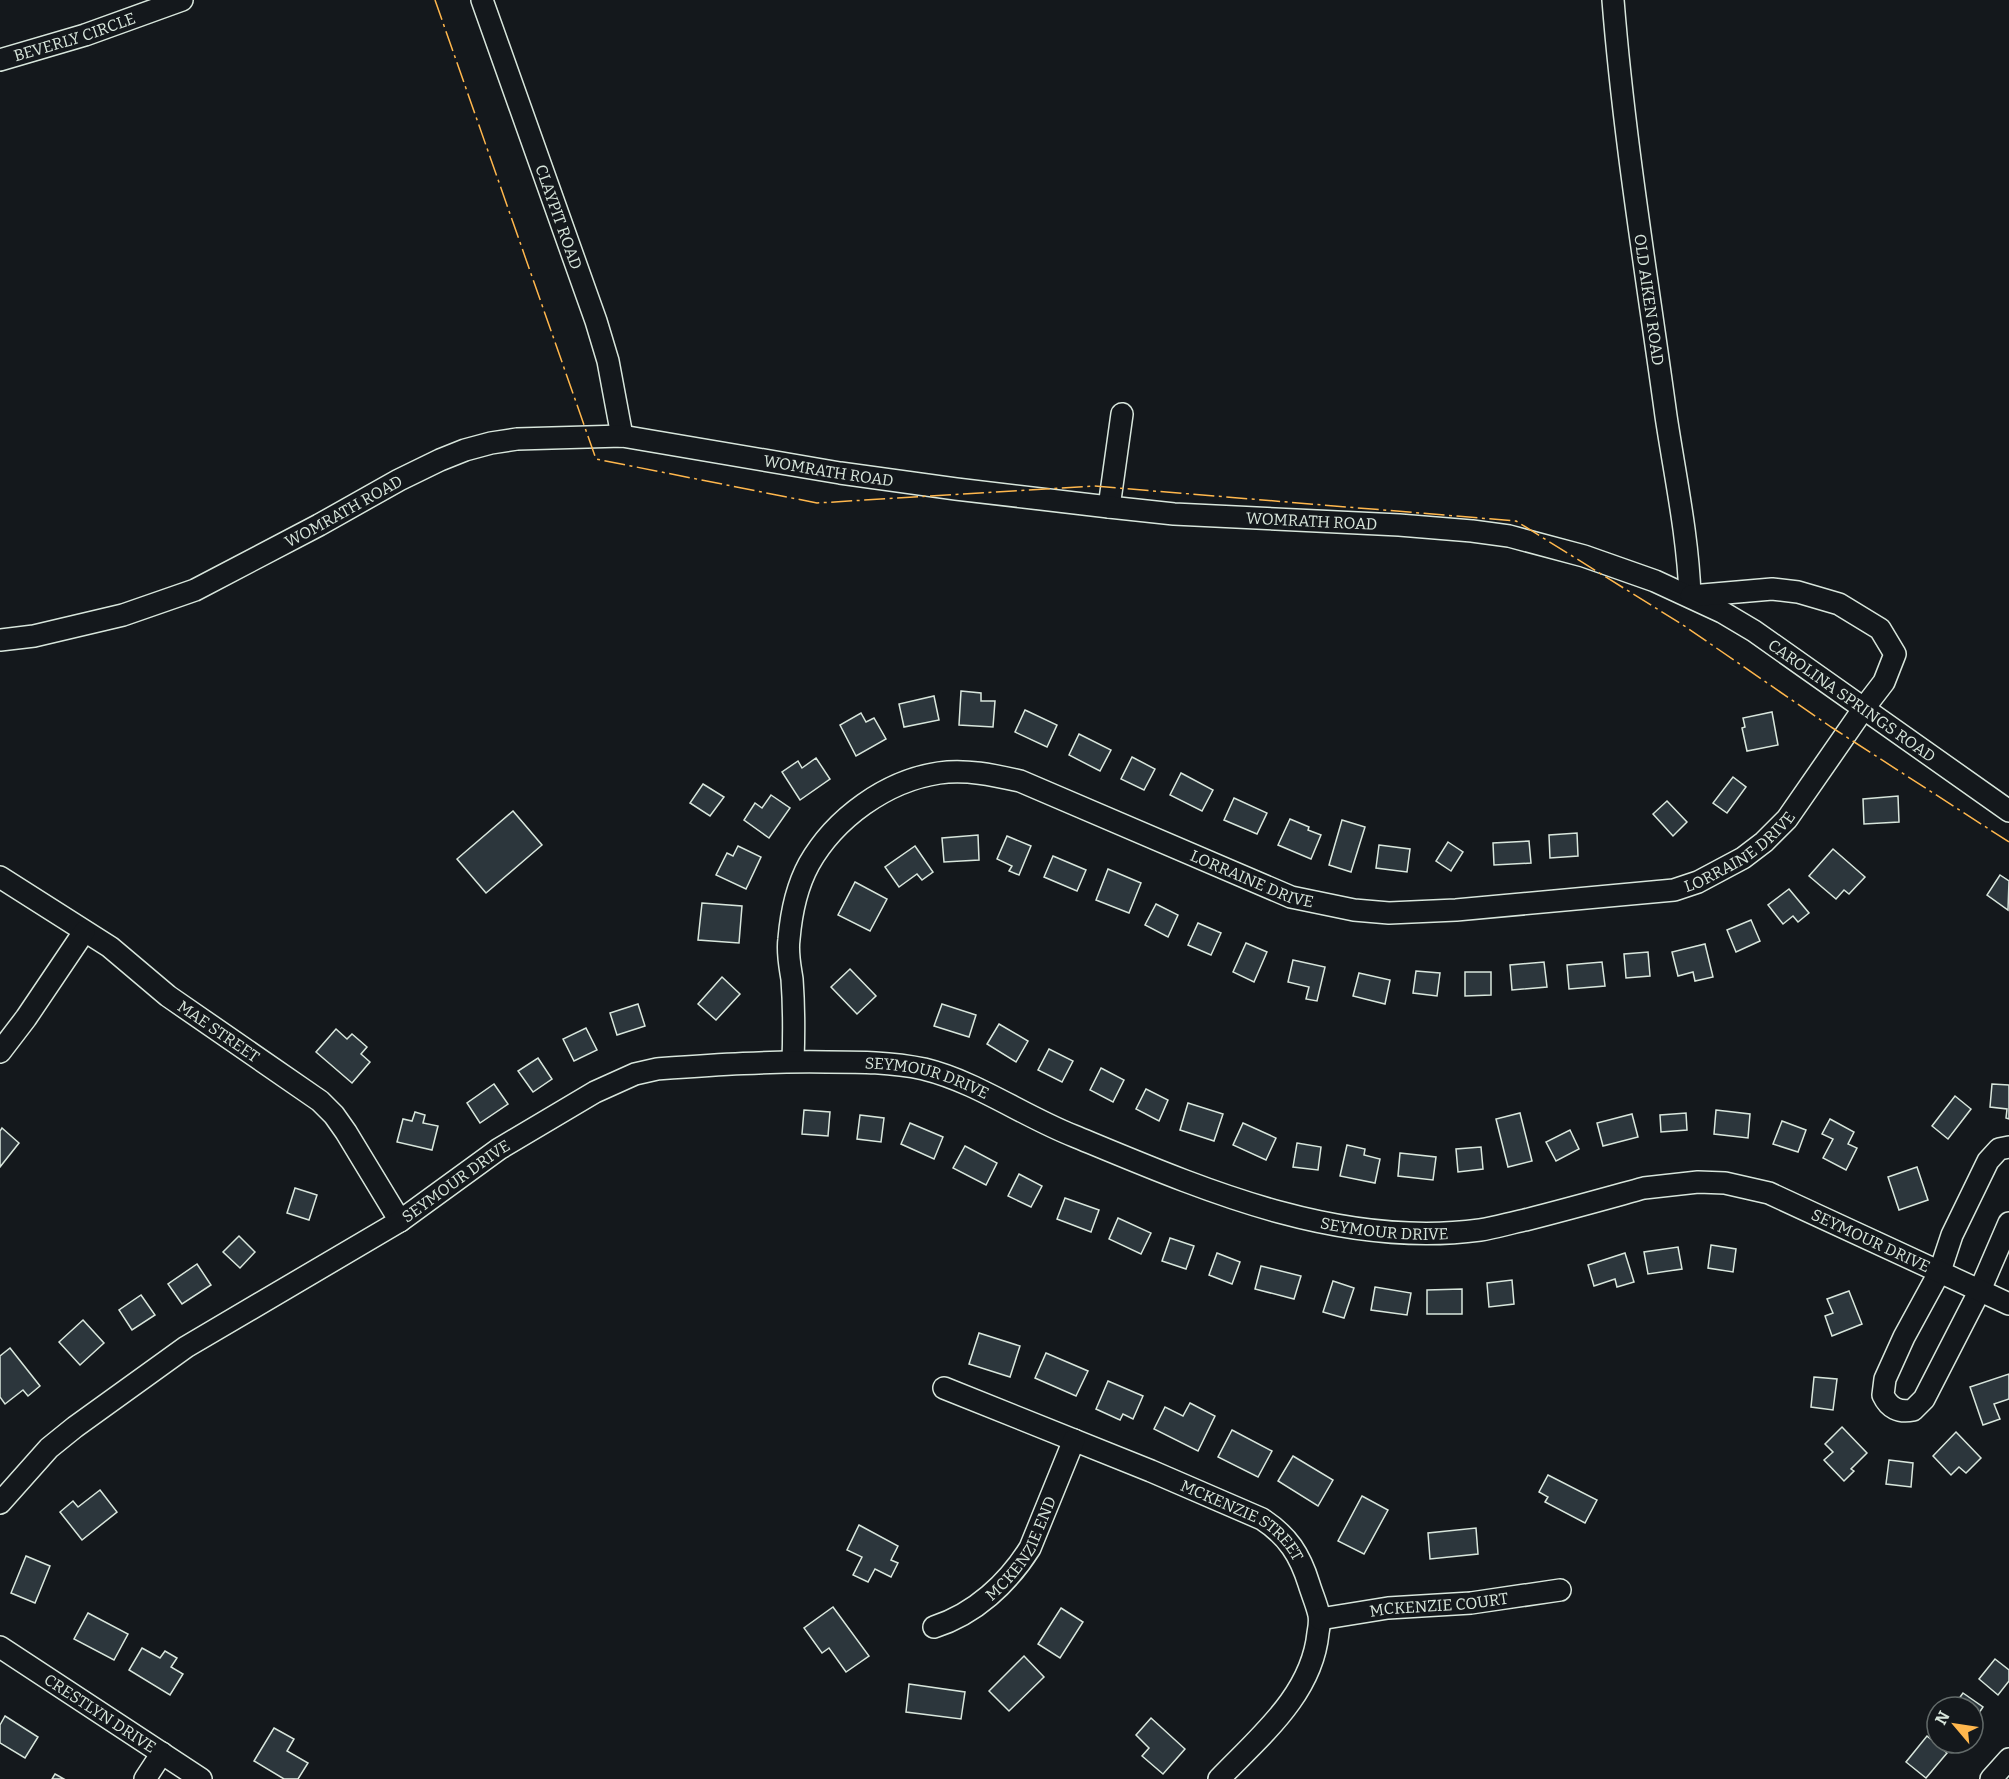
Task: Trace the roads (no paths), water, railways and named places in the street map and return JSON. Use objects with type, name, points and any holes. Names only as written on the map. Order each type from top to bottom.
[{"type":"street","name":"BEVERLY CIRCLE","points":[[0,60],[85,35],[182,0]]},
{"type":"street","name":"CLAYPIT ROAD","points":[[482,0],[596,321],[608,361],[622,436]]},
{"type":"street","name":"OLD AIKEN ROAD","points":[[1612,0],[1630,160],[1689,559],[1690,596]]},
{"type":"street","points":[[1109,507],[1122,414]]},
{"type":"street","name":"WOMRATH ROAD","points":[[0,640],[34,636],[123,615],[195,590],[309,531],[399,480],[465,450],[517,439],[622,436],[840,473],[1109,507],[1174,514],[1410,526],[1509,536],[1584,556],[1690,596]]},
{"type":"street","name":"LORRAINE DRIVE","points":[[793,1061],[789,939],[801,883],[817,851],[849,817],[882,792],[900,783],[940,773],[986,774],[1020,781],[1291,897],[1354,910],[1389,913],[1456,910],[1674,890],[1721,871],[1764,842],[1787,819],[1884,682],[1895,654],[1880,629],[1839,604],[1798,592],[1772,589],[1690,596]]},
{"type":"street","name":"CAROLINA SPRINGS ROAD","points":[[1690,596],[1754,631],[2009,811]]},
{"type":"street","name":"MAE STREET","points":[[0,877],[110,948],[168,996],[320,1101],[346,1131],[400,1221]]},
{"type":"street","points":[[0,1052],[84,932]]},
{"type":"street","name":"SEYMOUR DRIVE","points":[[0,1503],[49,1448],[186,1347],[400,1221],[499,1149],[614,1082],[657,1069],[793,1061],[875,1062],[927,1070],[974,1088],[1061,1131],[1182,1180],[1277,1211],[1342,1226],[1389,1232],[1428,1234],[1481,1230],[1644,1188],[1689,1183],[1725,1184],[1769,1192],[2009,1304]]},
{"type":"street","name":"SEYMOUR DRIVE","points":[[2009,1147],[1999,1149],[1988,1161],[1952,1235],[1940,1271],[1904,1337],[1885,1379],[1883,1395],[1886,1402],[1898,1411],[1913,1410],[1924,1399],[1980,1290],[2009,1223]]},
{"type":"street","name":"MCKENZIE STREET","points":[[944,1388],[1262,1519],[1275,1528],[1296,1551],[1320,1619],[1317,1644],[1304,1684],[1293,1699],[1219,1779]]},
{"type":"street","name":"MCKENZIE END","points":[[934,1626],[951,1621],[975,1607],[1023,1560],[1074,1440]]},
{"type":"street","name":"MCKENZIE COURT","points":[[1320,1619],[1388,1608],[1471,1602],[1560,1590]]},
{"type":"street","name":"CRESTLYN DRIVE","points":[[0,1647],[201,1779]]},
{"type":"street","points":[[145,1779],[162,1753]]},
{"type":"street","points":[[1991,1779],[2009,1759]]}]
